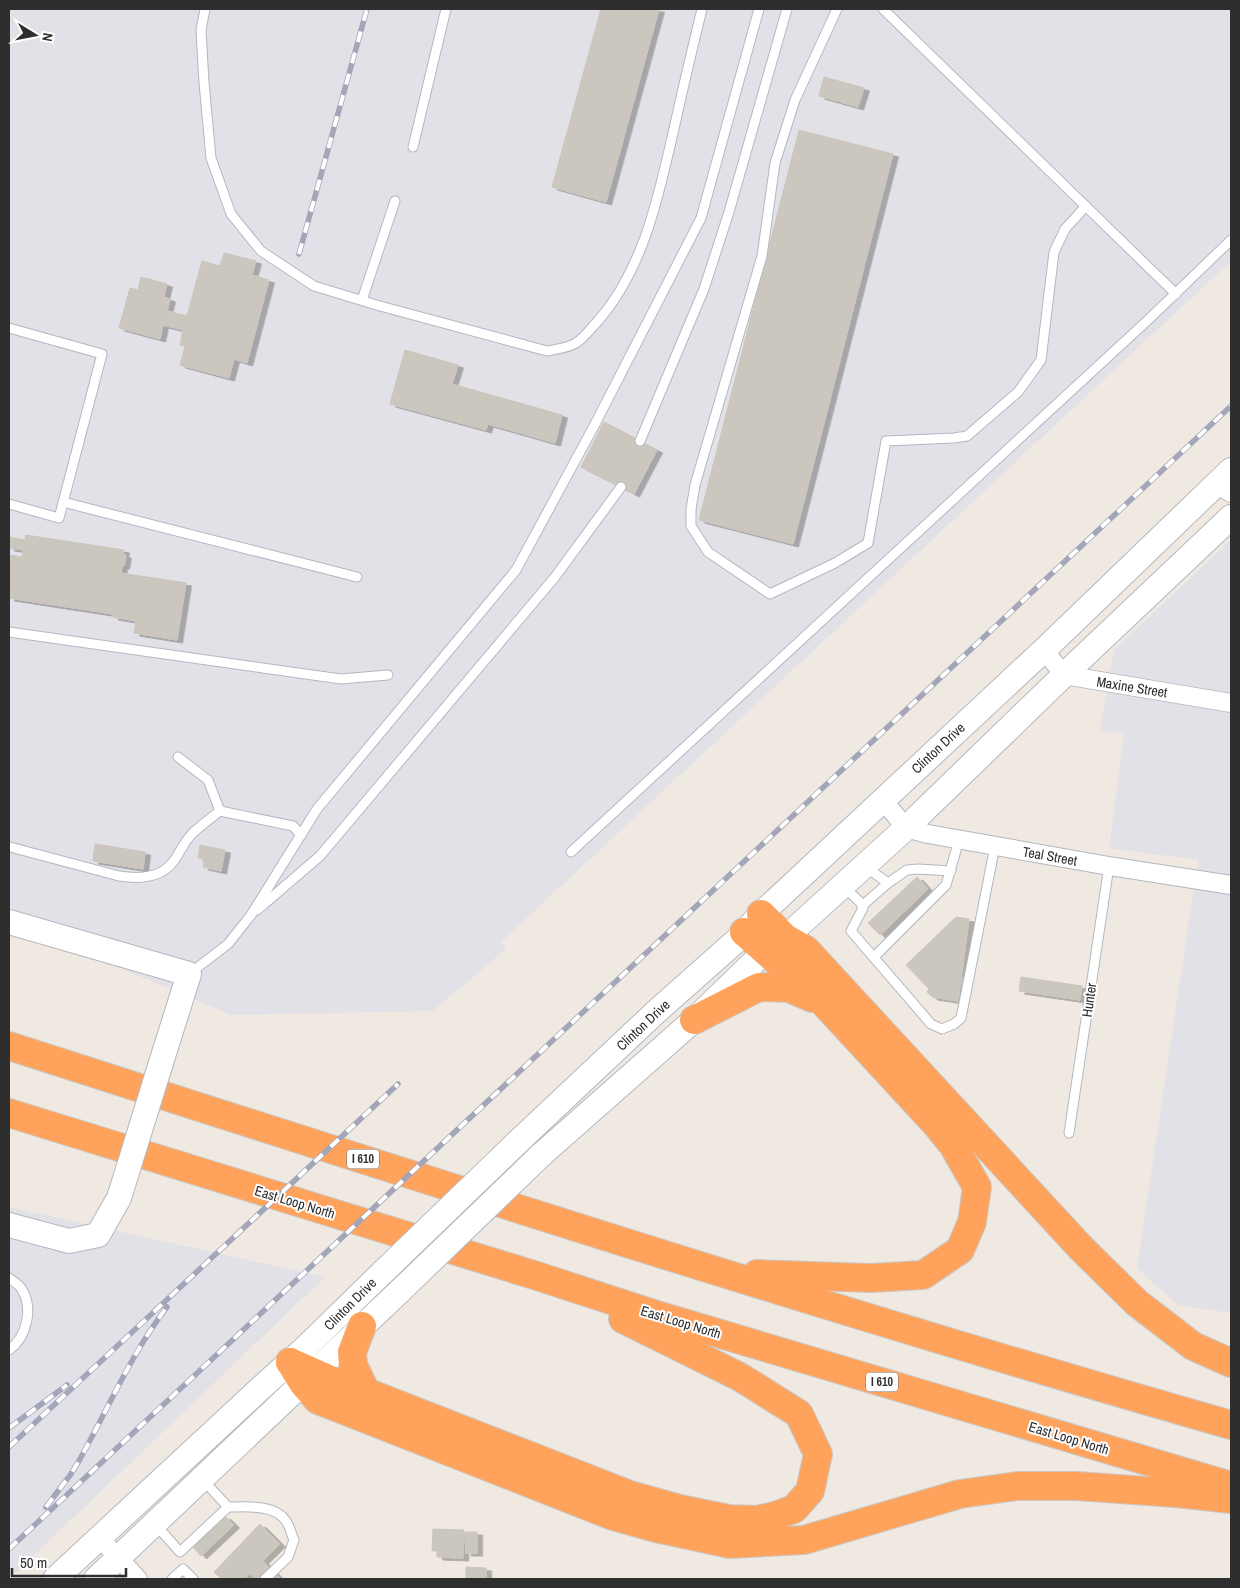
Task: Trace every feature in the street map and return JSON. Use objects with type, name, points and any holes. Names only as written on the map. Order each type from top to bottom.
[{"type":"highway","points":[[718,1272],[870,1278],[923,1275],[960,1250],[972,1222],[977,1187],[953,1145],[935,1123],[753,923]]},
{"type":"highway","points":[[774,944],[806,950],[1081,1248],[1137,1303],[1193,1346],[1231,1363]]},
{"type":"highway","points":[[694,1020],[759,987],[789,988],[824,1003]]},
{"type":"highway","name":"I 610","points":[[9,1046],[718,1272],[1117,1393],[1231,1425]]},
{"type":"highway","name":"East Loop North","points":[[9,1113],[534,1275],[670,1319],[1231,1486]]},
{"type":"highway","points":[[302,1373],[366,1392],[630,1495],[680,1508],[729,1519],[756,1520],[794,1509],[810,1491],[818,1454],[799,1414],[740,1377],[534,1275]]},
{"type":"highway","points":[[362,1326],[352,1352],[353,1365],[366,1392]]},
{"type":"highway","points":[[302,1373],[318,1400],[613,1516],[656,1528],[730,1544],[804,1540],[960,1494],[1017,1486],[1077,1486],[1231,1499]]},
{"type":"main road","name":"Clinton Drive","points":[[96,1579],[202,1479],[302,1373],[339,1316],[383,1272],[523,1137],[753,923],[882,799],[1226,483]]},
{"type":"main road","name":"Clinton Drive","points":[[55,1579],[99,1537],[362,1326],[541,1155],[694,1020],[774,944],[906,828],[1064,675],[1231,518]]},
{"type":"main road","points":[[9,922],[189,974],[119,1198],[98,1235],[69,1241],[9,1225]]},
{"type":"street","points":[[1044,650],[1064,675]]},
{"type":"street","name":"Maxine Street","points":[[1064,675],[1231,702]]},
{"type":"street","points":[[882,799],[906,828]]},
{"type":"street","name":"Teal Street","points":[[906,828],[959,840],[1231,885]]},
{"type":"street","points":[[99,1537],[138,1579]]},
{"type":"lane","points":[[205,9],[201,30],[211,158],[231,214],[261,251],[314,286],[389,309],[547,351],[576,343],[609,308],[625,283],[659,193],[702,9]]},
{"type":"lane","points":[[413,147],[446,9]]},
{"type":"lane","points":[[189,974],[228,944],[251,915],[317,809],[516,570],[594,426],[701,218],[759,9]]},
{"type":"lane","points":[[640,441],[704,289],[729,212],[787,9]]},
{"type":"lane","points":[[837,9],[795,100],[775,162],[762,256],[695,485],[691,509],[691,526],[708,552],[770,594],[835,563],[868,543],[886,441],[968,436],[1018,392],[1041,360],[1054,252],[1065,229],[1086,206]]},
{"type":"lane","points":[[883,9],[1176,294]]},
{"type":"lane","points":[[362,300],[395,201]]},
{"type":"lane","points":[[572,852],[1176,294],[1231,240]]},
{"type":"lane","points":[[9,328],[102,354],[58,518],[9,504]]},
{"type":"lane","points":[[251,915],[320,856],[555,577],[621,487]]},
{"type":"lane","points":[[63,502],[357,577]]},
{"type":"lane","points":[[9,632],[341,679],[388,675]]},
{"type":"lane","points":[[178,757],[208,780],[220,810]]},
{"type":"lane","points":[[220,810],[293,826],[301,835]]},
{"type":"lane","points":[[10,847],[119,876],[131,878],[148,877],[159,874],[172,864],[192,834],[220,810]]},
{"type":"lane","points":[[874,957],[946,885],[959,840]]},
{"type":"lane","points":[[951,871],[907,870],[888,883],[862,906],[860,916],[854,923],[851,931],[931,1024],[942,1029],[962,1018],[995,846]]},
{"type":"lane","points":[[864,865],[888,883]]},
{"type":"lane","name":"Hunter","points":[[1070,1133],[1109,866]]},
{"type":"lane","points":[[842,885],[862,906]]},
{"type":"lane","points":[[9,1278],[21,1287],[27,1301],[27,1318],[23,1335],[9,1350]]},
{"type":"lane","points":[[202,1479],[228,1507],[276,1512],[286,1521],[294,1540],[288,1557],[265,1579]]},
{"type":"lane","points":[[180,1552],[228,1507]]},
{"type":"lane","points":[[155,1524],[180,1552],[183,1569],[193,1579]]},
{"type":"lane","points":[[172,1579],[183,1569]]},
{"type":"shaded area","points":[[9,9],[1231,9],[1231,261],[501,942],[506,949],[433,1011],[231,1015],[9,921]]},
{"type":"shaded area","points":[[1231,540],[1231,1313],[1178,1305],[1137,1268],[1198,860],[1109,848],[1124,734],[1100,730],[1114,650]]},
{"type":"shaded area","points":[[9,1207],[325,1277],[9,1579]]},
{"type":"building","points":[[601,9],[659,9],[606,202],[552,187]]},
{"type":"building","points":[[824,77],[864,88],[858,107],[819,96]]},
{"type":"building","points":[[799,130],[893,154],[793,544],[699,520]]},
{"type":"building","points":[[224,253],[256,261],[252,275],[269,280],[247,363],[234,359],[229,378],[180,365],[185,346],[180,345],[183,330],[163,325],[160,339],[119,328],[130,288],[138,290],[141,277],[167,284],[164,297],[170,299],[167,311],[187,316],[202,261],[220,266]]},
{"type":"building","points":[[405,350],[458,365],[452,384],[562,415],[555,443],[488,424],[486,430],[390,404]]},
{"type":"building","points":[[604,422],[657,450],[634,494],[581,467]]},
{"type":"building","points":[[26,535],[124,550],[123,555],[126,555],[121,573],[186,583],[177,640],[134,633],[136,621],[113,617],[113,614],[9,598],[9,555],[22,557],[23,550],[9,548],[9,537],[25,540]]},
{"type":"building","points":[[95,844],[145,852],[143,869],[93,861]]},
{"type":"building","points":[[200,845],[225,850],[221,871],[203,867],[205,859],[198,858]]},
{"type":"building","points":[[917,877],[928,889],[880,935],[868,923]]},
{"type":"building","points":[[956,917],[969,919],[961,978],[964,978],[963,986],[960,985],[958,1001],[932,997],[927,992],[929,989],[906,965]]},
{"type":"building","points":[[1021,977],[1082,986],[1080,1000],[1019,991]]},
{"type":"building","points":[[225,1516],[234,1525],[201,1556],[193,1547]]},
{"type":"building","points":[[260,1524],[280,1544],[245,1579],[222,1579],[214,1572]]},
{"type":"building","points":[[433,1529],[464,1530],[463,1558],[437,1557],[437,1551],[432,1551]]},
{"type":"building","points":[[466,1532],[477,1532],[477,1553],[466,1553]]},
{"type":"building","points":[[263,1561],[280,1578],[256,1579],[250,1574]]},
{"type":"building","points":[[466,1567],[486,1568],[486,1579],[466,1579]]},
{"type":"railway","points":[[299,254],[367,9]]},
{"type":"railway","points":[[9,1549],[1231,406]]},
{"type":"railway","points":[[9,1447],[398,1084]]},
{"type":"railway","points":[[46,1507],[71,1474],[131,1362],[167,1307]]},
{"type":"railway","points":[[9,1428],[67,1385]]}]
